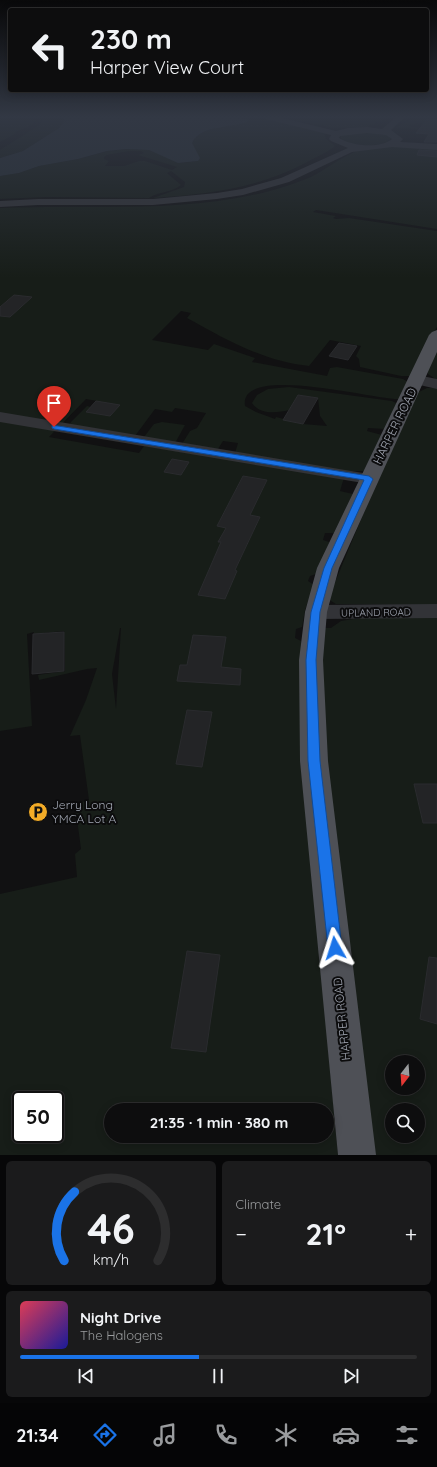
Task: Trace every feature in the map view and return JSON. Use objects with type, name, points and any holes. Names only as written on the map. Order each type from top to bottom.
[{"type":"main road","name":"HARPER ROAD","points":[[356,1155],[314,761],[311,660],[316,612],[328,568],[369,479],[427,382],[437,335]]},
{"type":"street","points":[[0,204],[38,202],[153,202],[217,196],[243,192],[285,180],[304,171]]},
{"type":"street","points":[[0,417],[369,479]]},
{"type":"street","name":"UPLAND ROAD","points":[[316,612],[437,611]]},
{"type":"shaded area","points":[[0,171],[25,171],[19,173],[0,176]]},
{"type":"shaded area","points":[[25,171],[290,171],[235,188],[195,194],[153,198],[184,187],[185,182],[171,171],[167,173],[181,185],[177,188],[149,198],[47,197],[0,199],[0,176]]},
{"type":"shaded area","points":[[321,171],[437,171],[437,229],[316,210],[313,212],[336,216],[333,218],[336,219],[349,218],[437,231],[437,327],[410,376],[401,376],[360,367],[359,359],[356,356],[361,346],[330,340],[309,366],[277,360],[261,355],[216,334],[187,318],[191,313],[181,311],[152,340],[208,350],[214,344],[255,358],[252,362],[327,376],[330,368],[337,367],[403,379],[408,382],[400,399],[312,387],[285,385],[263,387],[249,393],[245,406],[275,419],[276,417],[303,424],[327,426],[320,416],[318,398],[298,395],[289,410],[279,412],[259,410],[252,403],[257,395],[268,389],[289,387],[392,401],[397,405],[385,429],[368,428],[367,431],[382,435],[365,471],[346,471],[340,491],[353,494],[334,533],[325,533],[323,540],[329,542],[329,546],[316,574],[310,576],[308,581],[314,585],[305,610],[302,627],[296,629],[295,638],[301,641],[300,735],[333,1103],[104,1103],[104,1143],[334,1143],[334,1111],[338,1155],[0,1155],[0,894],[77,877],[75,854],[81,849],[75,804],[89,800],[80,735],[70,736],[86,700],[97,668],[39,680],[38,675],[65,671],[64,631],[34,634],[34,632],[27,634],[32,726],[0,731],[0,208],[133,207],[200,203],[233,199],[266,192],[311,177]],"holes":[[[86,399],[119,405],[110,416],[86,412],[91,407],[87,406],[69,426],[131,437],[135,436],[155,409],[172,412],[175,408],[206,413],[197,428],[190,431],[182,444],[218,449],[223,441],[238,443],[233,460],[144,446],[139,453],[49,437]],[[121,628],[116,709],[112,674]]]},
{"type":"shaded area","points":[[437,349],[437,380],[428,374],[427,370]]},
{"type":"shaded area","points":[[427,388],[437,388],[437,605],[336,604],[328,599],[370,498],[417,393]]},
{"type":"shaded area","points":[[162,422],[185,425],[174,445],[144,437],[154,424]]},
{"type":"shaded area","points":[[437,616],[437,1155],[374,1155],[322,731],[320,672],[324,628],[331,628],[341,621],[365,617]]},
{"type":"building","points":[[14,295],[32,297],[10,317],[0,316],[0,307]]},
{"type":"building","points":[[339,343],[357,346],[348,360],[329,356]]},
{"type":"building","points":[[298,395],[318,398],[303,424],[283,420]]},
{"type":"building","points":[[96,401],[120,405],[110,416],[86,412]]},
{"type":"building","points":[[172,459],[189,462],[181,475],[164,472]]},
{"type":"building","points":[[243,476],[267,480],[250,515],[260,517],[235,570],[237,571],[225,599],[198,595],[221,542],[218,542],[226,528],[217,526]]},
{"type":"building","points":[[64,632],[64,671],[32,674],[33,634]]},
{"type":"building","points":[[193,635],[226,637],[221,667],[241,669],[240,685],[177,681],[180,665],[187,665]]},
{"type":"building","points":[[187,710],[212,712],[202,767],[176,764]]},
{"type":"building","points":[[414,784],[437,784],[437,823],[423,823]]},
{"type":"building","points":[[187,951],[220,955],[206,1052],[171,1048]]},
{"type":"building","points":[[429,957],[437,958],[437,1024],[420,1019]]},
{"type":"place","name":"Jerry Long YMCA Lot A","points":[[38,812]]},
{"type":"route","points":[[54,427],[369,479],[328,568],[316,612],[311,660],[314,761],[335,948]]}]
